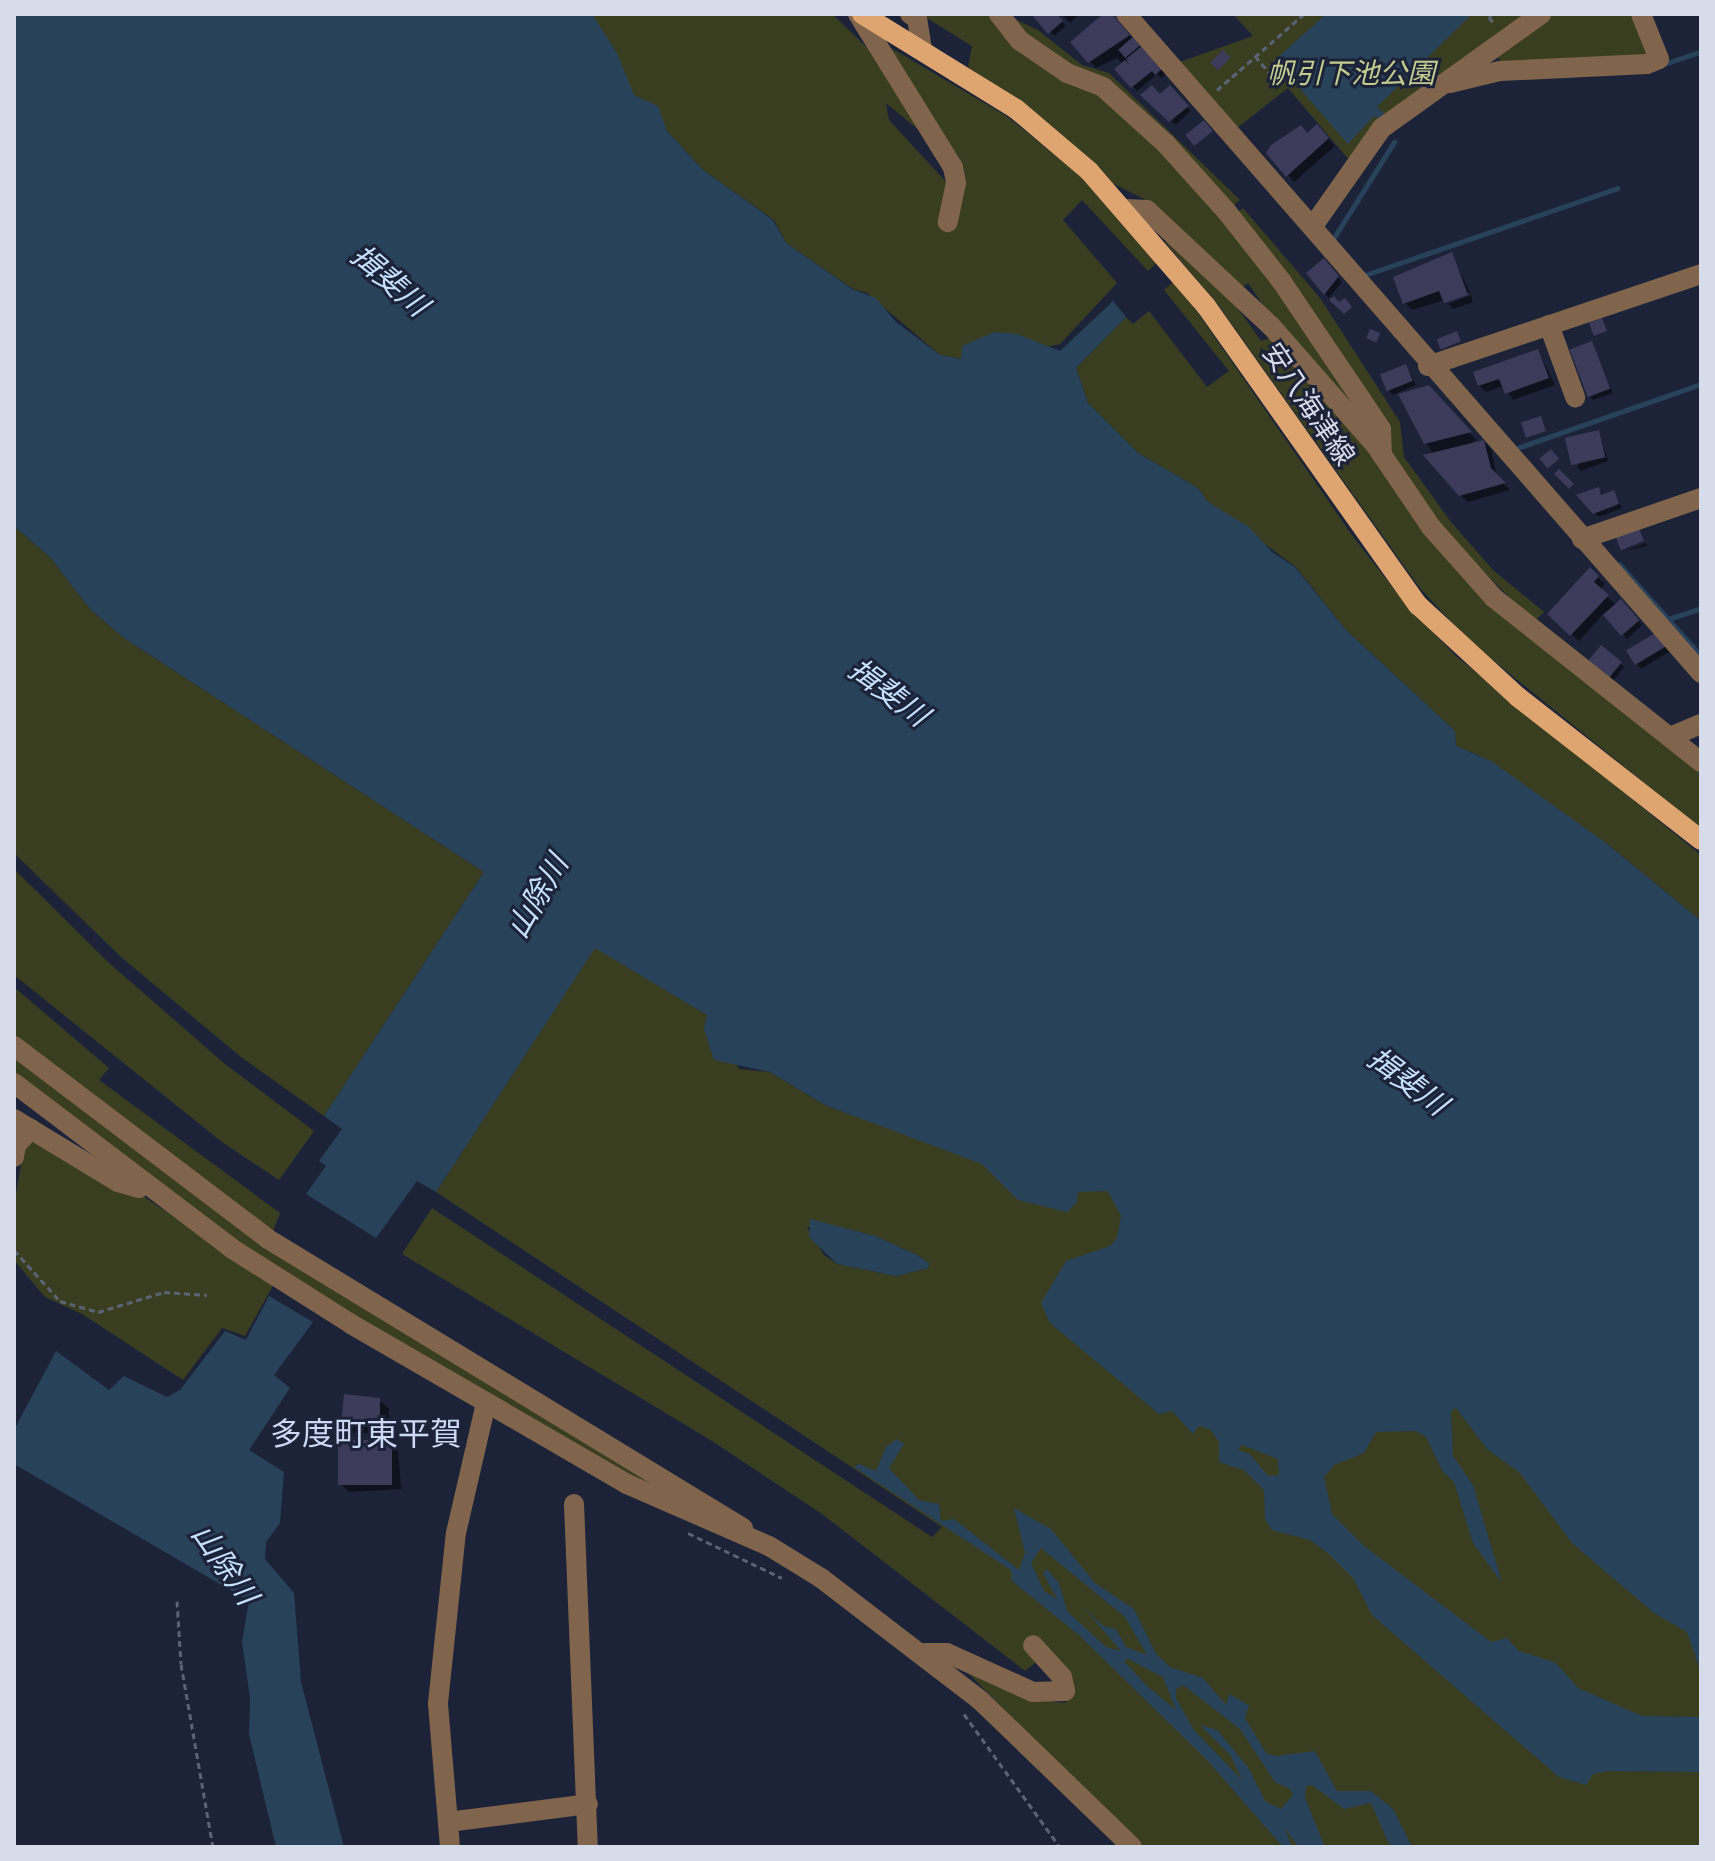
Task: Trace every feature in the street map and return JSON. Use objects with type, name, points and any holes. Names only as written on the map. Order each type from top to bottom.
[{"type":"main road","name":"安八海津線","points":[[860,14],[922,48],[1016,109],[1126,209],[1206,306],[1418,605],[1495,677],[1701,840]]},
{"type":"street","points":[[860,14],[953,167],[956,183],[948,222]]},
{"type":"street","points":[[910,14],[917,18],[922,48]]},
{"type":"street","points":[[999,14],[1031,49],[1067,73],[1103,87],[1166,144],[1227,212],[1282,282],[1381,429],[1382,455]]},
{"type":"street","points":[[1126,14],[1313,226],[1428,366],[1701,673]]},
{"type":"street","points":[[1313,226],[1382,128],[1541,14]]},
{"type":"street","points":[[1438,86],[1500,71],[1647,64],[1659,59],[1641,14]]},
{"type":"street","points":[[1126,209],[1147,210],[1233,289],[1382,455],[1431,527],[1494,598],[1701,762]]},
{"type":"street","points":[[1428,366],[1701,274]]},
{"type":"street","points":[[1549,325],[1575,397]]},
{"type":"street","points":[[1582,539],[1701,498]]},
{"type":"street","points":[[1670,737],[1701,724]]},
{"type":"street","points":[[14,1046],[268,1239],[699,1497],[925,1653],[1033,1746],[1132,1847]]},
{"type":"street","points":[[14,1083],[154,1193],[351,1324],[627,1484],[769,1546]]},
{"type":"street","points":[[14,1110],[22,1124],[118,1182],[154,1193]]},
{"type":"street","points":[[14,1157],[22,1124]]},
{"type":"street","points":[[450,1847],[438,1703],[456,1533],[486,1403]]},
{"type":"street","points":[[574,1504],[588,1847]]},
{"type":"street","points":[[925,1653],[947,1653],[1033,1692],[1065,1691],[1062,1677],[1033,1645]]},
{"type":"street","points":[[448,1822],[588,1804]]},
{"type":"path","points":[[1202,103],[1304,14]]},
{"type":"path","points":[[1255,56],[1280,85]]},
{"type":"path","points":[[14,1250],[60,1301],[98,1312],[164,1292],[207,1295]]},
{"type":"path","points":[[678,1527],[789,1582]]},
{"type":"path","points":[[177,1601],[183,1677],[213,1847]]},
{"type":"path","points":[[960,1708],[1060,1847]]},
{"type":"green space","points":[[592,14],[832,14],[878,58],[933,142],[886,103],[889,120],[948,184],[966,180],[962,162],[886,45],[1008,117],[1077,173],[1159,261],[1148,271],[1082,200],[1063,220],[1117,283],[1060,344],[1047,347],[1017,334],[992,336],[961,359],[940,355],[867,293],[853,289],[786,243],[774,220],[703,170],[634,95]]},
{"type":"green space","points":[[920,14],[989,14],[1095,89],[1159,148],[1274,282],[1375,435],[1285,337],[1248,283],[1240,289],[1150,202],[1112,183],[1019,102],[968,67],[972,46]]},
{"type":"green space","points":[[1004,14],[1038,30],[1082,65],[1109,73],[1240,200],[1233,206],[1238,212],[1243,208],[1320,298],[1400,422],[1404,457],[1451,522],[1494,571],[1544,612],[1534,622],[1438,526],[1233,215]]},
{"type":"green space","name":"帆引下池公園","points":[[1233,14],[1533,14],[1351,162],[1288,88],[1237,128],[1177,63],[1253,36]]},
{"type":"green space","points":[[1552,14],[1636,14],[1650,52],[1645,58],[1503,65],[1494,52]]},
{"type":"green space","points":[[1169,239],[1227,293],[1261,341],[1270,338],[1368,444],[1426,528],[1701,771],[1701,829],[1467,639],[1419,587],[1219,306],[1165,242]]},
{"type":"green space","points":[[1175,280],[1354,538],[1408,607],[1456,656],[1701,855],[1701,921],[1606,843],[1478,755],[1456,746],[1455,731],[1345,629],[1296,567],[1208,502],[1198,488],[1138,453],[1088,403],[1076,368],[1126,317],[1133,324],[1149,311],[1207,387],[1229,371],[1164,290]]},
{"type":"green space","points":[[14,526],[50,557],[90,609],[124,638],[484,872],[324,1116],[241,1057],[121,957],[14,853]]},
{"type":"green space","points":[[14,869],[108,962],[225,1064],[314,1131],[279,1180],[222,1142],[14,975]]},
{"type":"green space","points":[[595,947],[707,1015],[739,1069],[770,1072],[825,1105],[913,1137],[1084,1168],[1442,1388],[1701,1637],[1701,1847],[1142,1847],[966,1671],[1040,1700],[1065,1703],[1074,1691],[1040,1659],[1025,1671],[822,1514],[712,1441],[402,1254],[432,1208],[932,1537],[942,1527],[436,1192]],"holes":[[[807,1227],[839,1227],[875,1236],[917,1255],[929,1263],[928,1268],[896,1276],[837,1264],[824,1255]]]},
{"type":"green space","points":[[14,987],[109,1068],[99,1080],[280,1213],[273,1231],[14,1035]]},
{"type":"green space","points":[[14,1052],[140,1152],[726,1519],[637,1485],[252,1255],[14,1077]]},
{"type":"green space","points":[[31,1137],[106,1171],[274,1284],[245,1336],[222,1328],[183,1380],[82,1314],[45,1297],[14,1260],[14,1205],[25,1141]]},
{"type":"water","points":[[14,14],[592,14],[617,53],[634,95],[658,106],[667,131],[703,170],[773,220],[786,243],[852,289],[876,298],[896,322],[940,355],[961,359],[962,346],[995,332],[1017,334],[1060,351],[1113,301],[1126,317],[1076,368],[1088,403],[1138,453],[1198,488],[1208,502],[1249,527],[1272,552],[1295,567],[1345,629],[1455,731],[1456,746],[1491,761],[1606,843],[1701,921],[1701,1673],[1687,1632],[1654,1613],[1572,1543],[1520,1473],[1487,1449],[1456,1408],[1451,1411],[1453,1456],[1473,1485],[1502,1583],[1473,1543],[1454,1482],[1443,1472],[1426,1437],[1416,1431],[1376,1432],[1364,1453],[1334,1465],[1324,1477],[1332,1514],[1364,1546],[1491,1642],[1507,1638],[1519,1651],[1556,1663],[1578,1688],[1642,1716],[1701,1717],[1701,1772],[1608,1771],[1593,1774],[1586,1785],[1559,1777],[1372,1615],[1353,1578],[1328,1553],[1310,1540],[1272,1530],[1265,1519],[1264,1490],[1244,1470],[1219,1462],[1219,1442],[1210,1429],[1199,1426],[1193,1434],[1172,1411],[1159,1414],[1050,1323],[1041,1303],[1066,1261],[1110,1246],[1117,1238],[1121,1216],[1108,1191],[1078,1192],[1077,1202],[1067,1212],[1018,1200],[982,1164],[825,1105],[770,1072],[714,1060],[704,1029],[707,1015],[595,948],[436,1192],[417,1181],[376,1238],[306,1194],[326,1166],[319,1161],[342,1129],[324,1116],[484,872],[124,638],[90,609],[50,557],[14,526]],"holes":[[[1242,1445],[1278,1459],[1279,1475],[1268,1476],[1250,1454],[1238,1450]]]},
{"type":"water","points":[[1326,14],[1472,14],[1377,107],[1386,115],[1380,119],[1374,116],[1348,144],[1275,60]]},
{"type":"water","points":[[810,1219],[875,1236],[917,1255],[929,1263],[928,1268],[896,1276],[837,1264],[809,1237]]},
{"type":"water","name":"山除川","points":[[269,1296],[313,1322],[274,1375],[290,1388],[249,1450],[284,1472],[280,1523],[266,1542],[265,1559],[294,1593],[301,1682],[344,1847],[276,1847],[249,1734],[250,1698],[242,1642],[249,1601],[14,1464],[14,1430],[56,1351],[109,1390],[124,1376],[167,1397],[180,1390],[225,1331],[246,1340]]},
{"type":"water","points":[[897,1439],[904,1444],[889,1468],[919,1500],[939,1504],[941,1521],[954,1519],[1019,1570],[1025,1553],[1014,1508],[1051,1529],[1095,1583],[1134,1609],[1156,1654],[1170,1667],[1203,1678],[1226,1705],[1229,1694],[1249,1705],[1245,1718],[1266,1753],[1276,1756],[1315,1751],[1337,1791],[1371,1791],[1393,1809],[1412,1847],[1393,1847],[1388,1842],[1371,1803],[1344,1809],[1312,1785],[1306,1786],[1305,1798],[1325,1847],[1298,1847],[1285,1828],[1292,1847],[1283,1847],[1207,1760],[1079,1635],[1012,1581],[1011,1570],[854,1467],[859,1464],[876,1471],[886,1447]],"holes":[[[1041,1548],[1125,1617],[1147,1655],[1126,1647],[1116,1629],[1103,1626],[1083,1607],[1121,1651],[1106,1647],[1067,1611],[1059,1583],[1047,1569],[1043,1573],[1057,1599],[1044,1591],[1031,1563]],[[1128,1659],[1163,1677],[1176,1710],[1124,1661]],[[1183,1685],[1240,1729],[1275,1782],[1290,1789],[1293,1795],[1281,1809],[1265,1801],[1248,1767],[1217,1730],[1200,1725],[1231,1756],[1242,1780],[1194,1730],[1176,1698],[1176,1689]]]},
{"type":"building","points":[[1031,14],[1057,14],[1063,21],[1048,34]]},
{"type":"building","points":[[1103,14],[1112,14],[1130,35],[1088,63],[1070,42]]},
{"type":"building","points":[[1134,36],[1141,44],[1125,58],[1118,50]]},
{"type":"building","points":[[1143,45],[1163,68],[1155,75],[1152,71],[1131,88],[1114,69],[1125,60],[1129,64],[1126,59]]},
{"type":"building","points":[[1223,50],[1231,58],[1218,71],[1210,63]]},
{"type":"building","points":[[1152,85],[1160,94],[1170,85],[1189,106],[1169,122],[1140,95]]},
{"type":"building","points":[[1204,120],[1213,131],[1194,146],[1185,135]]},
{"type":"building","points":[[1317,124],[1329,138],[1286,177],[1266,153],[1271,145],[1301,125],[1307,133]]},
{"type":"building","points":[[1452,252],[1468,295],[1444,303],[1439,291],[1403,304],[1393,277]]},
{"type":"building","points":[[1324,258],[1339,276],[1324,295],[1306,273]]},
{"type":"building","points":[[1334,296],[1339,302],[1345,298],[1352,307],[1344,314],[1329,300]]},
{"type":"building","points":[[1602,318],[1607,331],[1594,336],[1589,323]]},
{"type":"building","points":[[1370,329],[1380,333],[1376,342],[1366,338]]},
{"type":"building","points":[[1457,331],[1461,341],[1441,349],[1437,339]]},
{"type":"building","points":[[1592,341],[1610,389],[1588,397],[1570,350]]},
{"type":"building","points":[[1538,349],[1549,378],[1505,394],[1499,379],[1478,386],[1473,372]]},
{"type":"building","points":[[1406,364],[1413,381],[1387,391],[1380,374]]},
{"type":"building","points":[[1429,385],[1472,432],[1424,444],[1398,394]]},
{"type":"building","points":[[1541,416],[1546,431],[1526,438],[1521,422]]},
{"type":"building","points":[[1599,430],[1605,457],[1571,465],[1565,438]]},
{"type":"building","points":[[1484,440],[1491,468],[1506,483],[1459,496],[1423,455]]},
{"type":"building","points":[[1551,449],[1559,459],[1548,469],[1539,458]]},
{"type":"building","points":[[1559,469],[1574,484],[1569,489],[1554,474]]},
{"type":"building","points":[[1599,487],[1601,495],[1614,490],[1619,504],[1593,514],[1576,495]]},
{"type":"building","points":[[1638,526],[1644,541],[1621,550],[1615,535]]},
{"type":"building","points":[[1590,567],[1599,576],[1594,582],[1609,595],[1570,636],[1547,614]]},
{"type":"building","points":[[1621,599],[1639,620],[1621,636],[1603,615]]},
{"type":"building","points":[[1657,632],[1666,647],[1635,665],[1626,651]]},
{"type":"building","points":[[1601,645],[1622,662],[1608,680],[1587,663]]},
{"type":"building","points":[[344,1394],[380,1398],[380,1424],[341,1424]]},
{"type":"building","points":[[338,1440],[392,1440],[392,1485],[338,1485]]},
{"type":"waterway","points":[[1667,63],[1701,51]]},
{"type":"waterway","points":[[1333,239],[1394,142]]},
{"type":"waterway","points":[[1365,275],[1617,188]]},
{"type":"waterway","points":[[1517,448],[1701,384]]},
{"type":"waterway","points":[[1619,564],[1701,656]]},
{"type":"waterway","points":[[1668,619],[1701,608]]},
{"type":"district","name":"多度町東平賀","points":[[366,1433]]},
{"type":"water label","name":"揖斐川","points":[[390,280]]},
{"type":"water label","name":"揖斐川","points":[[889,692]]},
{"type":"water label","name":"揖斐川","points":[[1408,1081]]}]
